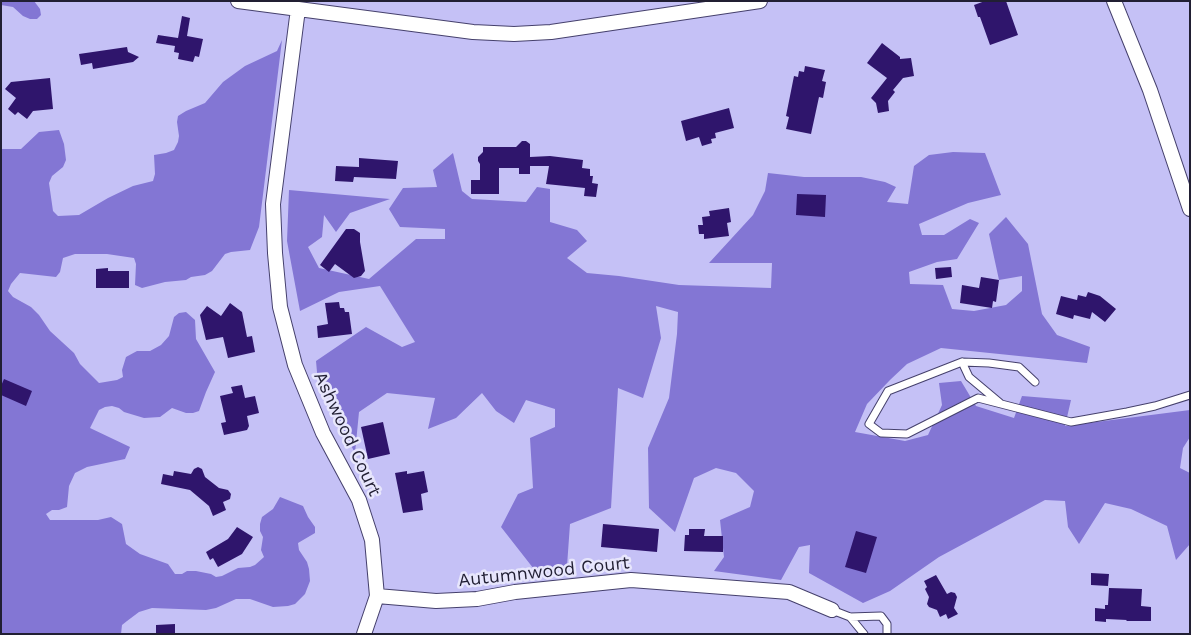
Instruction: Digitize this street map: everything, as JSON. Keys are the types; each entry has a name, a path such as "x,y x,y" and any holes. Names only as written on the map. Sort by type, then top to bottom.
{"street":[{"path":"238,1 473,32 514,34 551,32 760,1"},
{"path":"1114,1 1150,90 1190,209"},
{"name":"Ashwood Court","path":"298,9 273,204 280,307 295,365 323,433 360,506 372,540 377,596 364,634"},
{"name":"Autumnwood Court","path":"377,596 436,602 477,599 515,592 632,580 789,592 832,610"}],"lane":[{"path":"962,362 970,377 1002,404"},
{"path":"1035,382 1019,367 962,362 888,391 868,424 881,433 907,434 978,398 1071,422 1102,418 1146,408 1190,394"},
{"path":"832,610 850,617 881,616 887,624 887,634"},
{"path":"850,617 864,634"}],"shaded area":[{"path":"1,1 34,1 40,9 41,15 37,19 30,19 23,16 13,7 1,5"},
{"path":"282,40 259,227 250,250 225,254 212,271 205,275 142,288 135,285 136,264 134,258 107,254 75,254 63,258 60,272 56,277 20,273 8,291 13,297 31,307 39,315 50,331 74,353 80,364 99,383 123,377 122,370 126,357 137,351 150,351 161,345 169,336 174,317 179,313 186,312 195,320 196,339 215,372 199,411 193,413 186,413 172,408 160,417 144,418 112,406 99,410 90,428 130,447 125,459 87,467 75,473 69,486 67,507 52,510 46,514 50,520 98,520 111,517 122,524 126,544 140,554 168,564 175,574 196,571 216,577 238,568 255,565 264,557 261,550 263,537 260,531 260,524 262,517 273,509 280,497 303,506 315,527 315,533 298,543 299,550 309,569 310,581 305,594 295,604 288,606 273,607 250,599 236,599 216,608 206,610 152,608 139,612 122,625 121,634 1,634 1,149 21,149 39,132 59,130 64,144 66,160 63,167 52,176 49,183 53,211 58,216 79,215 133,186 153,181 155,174 154,155 174,150 178,142 178,116 205,103 223,82 245,66 277,51"},
{"path":"953,152 985,153 1001,195 968,203 919,224 922,235 944,235 970,219 979,223 957,259 937,262 909,272 910,284 943,285 952,309 974,311 1006,305 1022,291 1022,276 999,280 989,234 1006,217 1028,244 1042,314 1057,335 1090,347 1087,363 941,348 907,364 890,380 867,404 855,432 905,441 928,435 942,405 939,383 961,381 976,406 1014,418 1022,396 1071,400 1065,426 1190,410 1190,437 1183,448 1180,468 1190,473 1190,544 1176,560 1167,526 1131,509 1105,503 1079,544 1068,527 1065,501 1045,500 939,557 890,591 863,603 809,573 810,545 799,547 781,580 714,571 724,557 720,520 750,507 754,491 736,473 716,468 694,478 675,532 649,508 648,448 669,398 678,312 656,306 661,338 643,398 618,388 611,508 570,524 567,566 537,573 501,527 518,494 533,488 530,438 555,427 555,409 526,400 514,423 496,411 482,393 456,418 428,429 435,398 387,393 359,412 355,453 318,383 316,361 366,327 402,347 415,342 380,286 339,292 300,311 287,241 289,190 390,199 350,213 336,232 324,215 322,237 308,247 319,268 369,279 416,239 445,239 445,229 400,227 389,209 403,188 437,187 433,170 453,153 462,191 472,199 526,202 537,187 550,189 550,222 577,230 587,241 567,258 587,273 679,285 771,288 772,263 709,263 753,215 765,191 768,173 804,177 861,177 885,182 896,187 887,202 908,204 914,166 929,155"}],"building":[{"path":"985,1 1006,1 1018,35 990,45 974,5"},
{"path":"182,16 190,18 187,36 203,39 199,57 195,56 193,62 178,59 179,53 174,52 175,46 156,43 158,35 178,38"},
{"path":"882,43 900,59 911,58 914,76 903,78 893,90 895,92 888,101 889,111 878,113 876,103 871,98 887,78 867,63"},
{"path":"127,47 128,52 139,57 133,62 93,69 92,63 81,65 79,54"},
{"path":"805,66 825,70 822,81 826,82 823,98 819,97 811,134 786,129 789,117 786,116 794,76 798,77 799,71 804,72"},
{"path":"50,78 53,109 33,111 27,119 18,112 15,115 8,109 16,98 5,89 11,82"},
{"path":"729,108 734,128 715,133 716,138 711,139 712,143 702,146 699,137 686,141 681,121"},
{"path":"522,141 530,144 530,157 550,156 583,160 582,168 590,169 590,176 593,176 592,183 598,184 596,197 584,196 585,188 546,184 549,166 530,166 530,174 519,174 519,168 499,168 499,194 471,194 471,180 480,180 478,157 483,152 483,147 516,147"},
{"path":"359,158 398,161 396,179 354,177 353,182 335,181 336,166 359,167"},
{"path":"797,194 826,195 825,217 796,215"},
{"path":"729,208 731,222 727,223 729,236 704,239 704,234 699,234 698,225 703,225 702,217 710,216 709,211"},
{"path":"346,229 354,229 360,233 365,271 361,276 354,278 335,264 329,272 320,265"},
{"path":"951,267 952,277 936,279 935,268"},
{"path":"108,268 108,271 129,271 129,288 96,288 96,269"},
{"path":"981,277 999,280 996,302 993,301 992,308 960,303 962,285 979,288"},
{"path":"1088,292 1100,296 1116,309 1105,322 1092,312 1090,319 1074,315 1073,319 1056,314 1061,296 1077,300 1078,295 1086,297"},
{"path":"339,302 340,308 344,308 345,312 349,312 352,334 318,338 317,326 328,324 325,303"},
{"path":"230,303 242,312 247,337 252,336 255,352 228,358 223,337 206,340 200,315 207,306 221,316"},
{"path":"4,379 32,391 26,406 1,395 1,386"},
{"path":"242,385 245,398 255,396 259,413 247,416 249,426 247,430 224,435 221,423 226,422 220,396 233,393 231,387"},
{"path":"383,422 390,454 368,459 361,427"},
{"path":"198,467 202,469 205,477 219,488 228,490 231,494 230,499 223,502 226,510 213,516 209,506 190,490 161,484 163,474 173,476 174,471 191,474"},
{"path":"407,471 407,474 424,471 428,492 421,494 423,510 403,513 395,473"},
{"path":"603,524 659,529 657,552 601,547"},
{"path":"237,527 253,537 242,554 218,567 213,558 210,560 206,552 228,539"},
{"path":"689,529 705,529 704,536 723,536 723,552 684,551 685,535 689,535"},
{"path":"856,531 877,537 866,573 845,567"},
{"path":"1091,573 1109,574 1108,586 1091,585"},
{"path":"936,575 947,594 955,593 957,597 954,608 958,614 948,619 946,614 940,617 937,610 929,607 927,604 929,597 924,581"},
{"path":"1109,588 1142,589 1141,606 1151,607 1151,621 1106,619 1106,622 1095,621 1095,608 1105,609 1105,605 1108,605"},
{"path":"175,624 175,634 156,634 156,625"}]}
